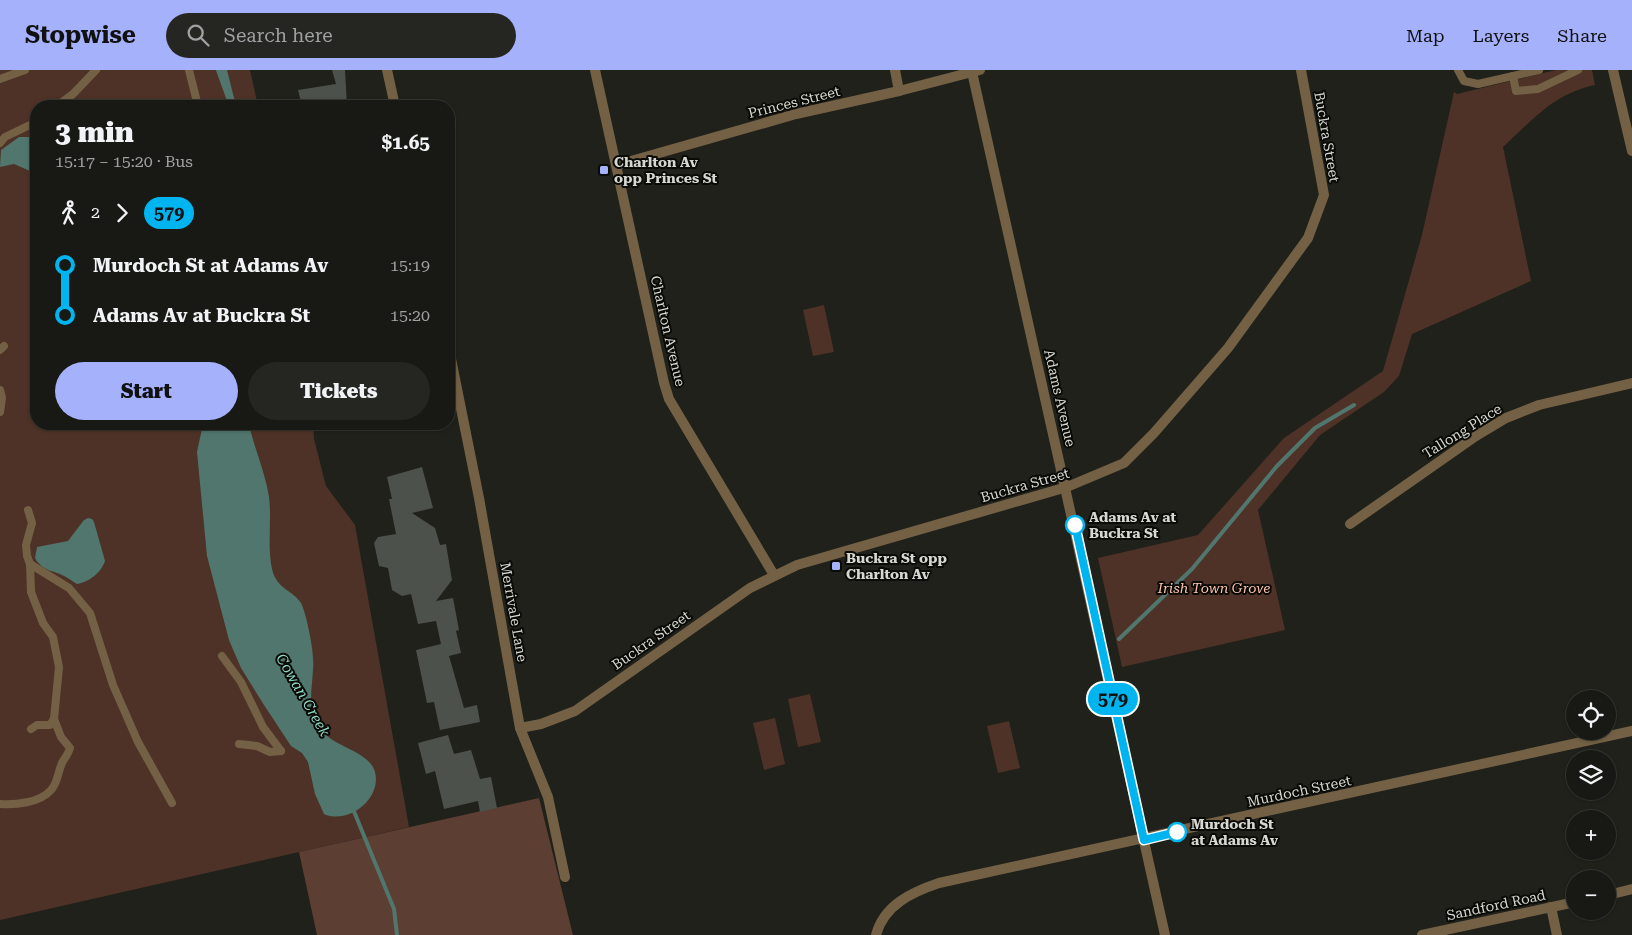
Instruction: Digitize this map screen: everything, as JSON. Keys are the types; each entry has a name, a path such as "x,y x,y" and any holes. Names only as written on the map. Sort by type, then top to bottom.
{"street":[{"path":"387,70 394,100"},
{"name":"Charlton Avenue","path":"595,70 669,399 774,575"},
{"path":"895,70 899,91"},
{"name":"Buckra Street","path":"520,728 541,724 575,711 750,588 774,575 798,565 1067,487 1124,463 1154,433 1228,348 1308,238 1324,195 1301,70"},
{"path":"1613,70 1627,105 1632,151"},
{"name":"Princes Street","path":"617,165 796,114 899,91 976,71"},
{"name":"Adams Avenue","path":"976,71 1165,935"},
{"name":"Merrivale Lane","path":"455,379 479,498 520,728 548,797 565,877"},
{"name":"Tallong Place","path":"1350,524 1476,436 1506,418 1539,405 1632,383"},
{"name":"Murdoch Street","path":"876,935 884,918 900,900 922,889 1632,731"},
{"path":"1616,893 1632,889"},
{"name":"Sandford Road","path":"1422,935 1566,904"},
{"path":"1551,907 1557,935"}],"lane":[{"path":"0,80 24,70"},
{"path":"66,100 74,94 96,70"},
{"path":"189,70 196,100"},
{"path":"1458,70 1464,81 1478,84 1539,70"},
{"path":"1513,76 1516,91 1538,89 1561,80 1578,70"},
{"path":"0,143 5,137 30,125"},
{"path":"0,390 2,398 0,412"},
{"path":"0,804 16,806 39,798 51,791 70,748 61,736 54,719 59,667 57,652 53,637 43,623 31,592 30,564 26,545 32,523 28,510"},
{"path":"30,564 69,588 90,613 113,685 138,742 172,802"},
{"path":"222,656 241,682 263,727 281,752 270,752 257,746 239,744"},
{"path":"31,729 36,725 50,724 54,719"}],"green space":[{"path":"0,70 250,70 257,100 30,100 30,430 313,430 326,486 355,525 409,827 0,920"},
{"name":"Irish Town Grove","path":"1556,70 1592,70 1595,85 1568,94 1556,101 1534,118 1503,147 1531,281 1412,334 1399,376 1384,392 1320,435 1258,510 1285,630 1122,667 1098,558 1198,535 1284,438 1383,371 1422,235 1454,92 1457,94"},
{"path":"824,305 834,352 813,356 803,310"},
{"path":"810,694 821,742 798,747 788,699"},
{"path":"775,718 785,764 764,770 753,723"},
{"path":"1009,721 1020,768 998,773 987,726"}],"shaded area":[{"path":"539,798 573,935 317,935 299,852"}],"water":[{"path":"219,70 227,70 234,100 227,100"},
{"path":"19,137 30,137 30,171 14,164 0,167 1,150"},
{"path":"202,430 251,430 269,497 270,551 274,576 281,586 301,603 307,623 313,657 311,702 316,722 321,731 364,758 371,764 375,772 376,782 373,792 368,800 353,813 343,816 324,814 315,794 308,762 302,753 291,746 241,668 229,640 207,556 197,452"},
{"path":"88,518 94,522 105,561 101,569 94,576 77,584 38,563 35,558 37,547 68,541 84,520"}],"building":[{"path":"332,70 345,70 347,100 300,100 298,90 336,84"},
{"path":"422,467 433,508 412,513 435,528 440,545 446,544 452,580 436,601 453,598 459,630 456,631 461,653 449,656 464,708 477,705 480,722 440,730 434,702 427,703 416,650 441,644 436,621 418,624 411,594 402,596 392,590 388,568 379,566 374,543 378,537 396,534 389,499 392,499 387,477"},
{"path":"448,735 454,754 471,750 480,779 491,777 497,808 480,812 478,801 444,809 435,771 426,774 418,743"}],"waterway":[{"name":"Cowan Creek","path":"218,70 229,100"},
{"path":"1119,639 1192,569 1277,466 1315,428 1354,405"},
{"name":"Cowan Creek","path":"353,809 394,909 397,935"}],"bus line":[{"name":"579","path":"1075,525 1144,840 1177,832"}],"place":[{"name":"Charlton Av opp Princes St","path":"604,170"},
{"name":"Adams Av at Buckra St","path":"1075,525"},
{"name":"Buckra St opp Charlton Av","path":"836,566"},
{"name":"Murdoch St at Adams Av","path":"1177,832"}]}
